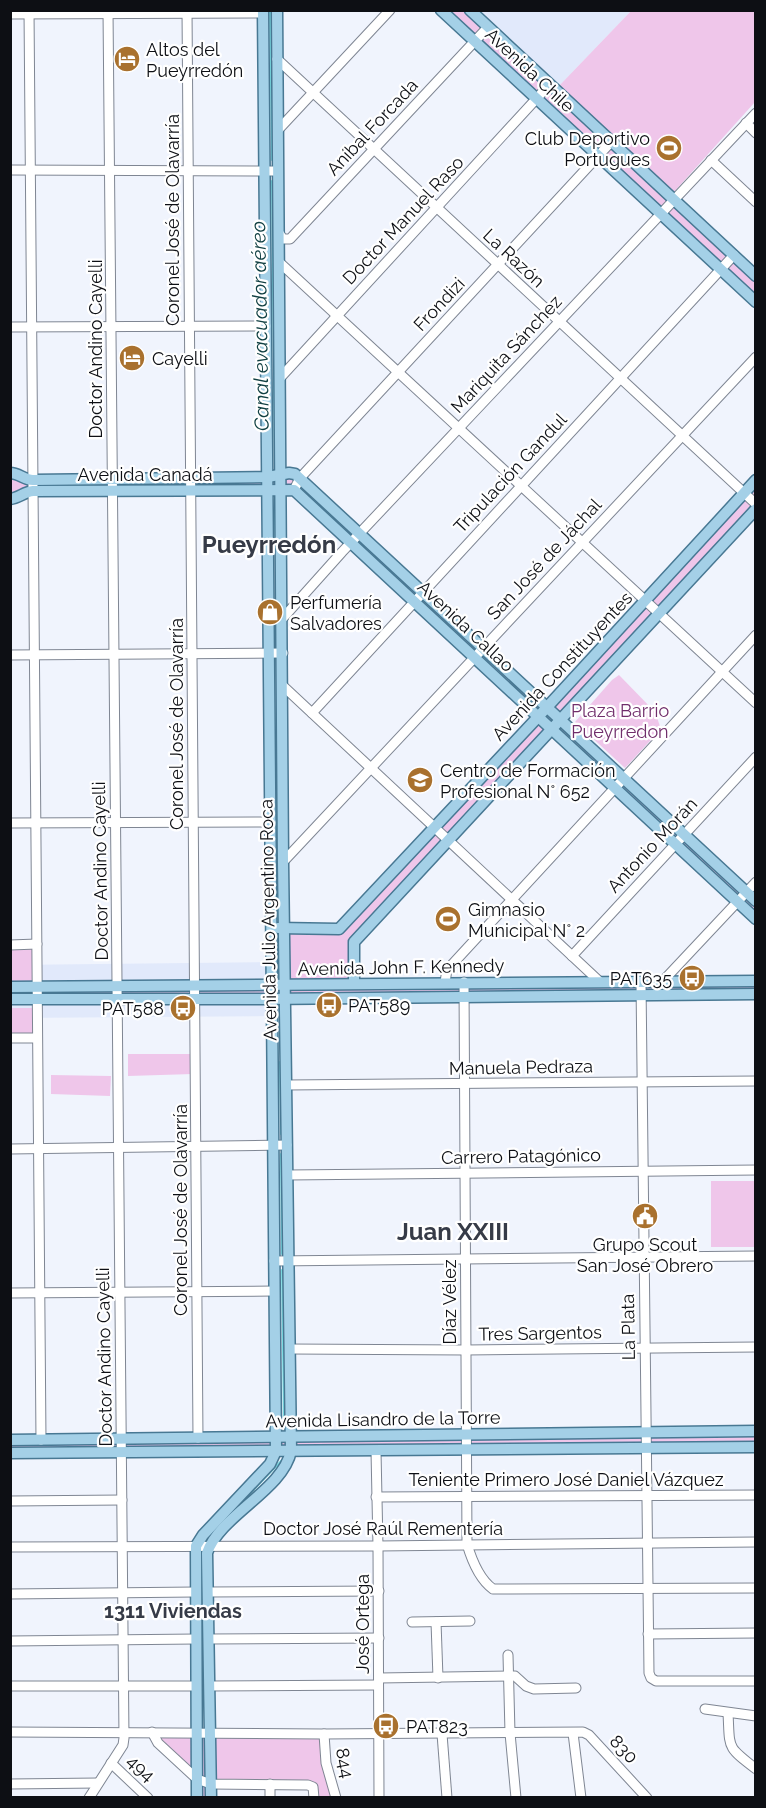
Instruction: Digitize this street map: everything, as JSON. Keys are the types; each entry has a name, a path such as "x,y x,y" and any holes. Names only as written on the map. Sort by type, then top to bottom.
{"main road":[{"name":"Avenida Julio Argentino Roca","path":"210,1545 286,1467 291,1451 283,862 277,10"},
{"name":"Avenida Chile","path":"441,10 756,302"},
{"name":"Avenida Chile","path":"470,10 756,276"},
{"name":"Avenida Julio Argentino Roca","path":"263,12 276,1451"},
{"name":"Avenida Canadá","path":"10,473 17,473 33,485 113,491 281,489"},
{"path":"281,475 289,473 300,478"},
{"name":"Avenida Canadá","path":"10,499 16,498 33,485 112,479 281,475"},
{"name":"Avenida Callao","path":"300,478 414,600 756,919"},
{"name":"Avenida Constituyentes","path":"339,928 538,717 756,480"},
{"path":"281,489 294,490"},
{"name":"Avenida Callao","path":"294,490 423,591 756,901"},
{"name":"Avenida Constituyentes","path":"354,942 756,509"},
{"path":"272,928 339,928 354,942 354,983 342,997"},
{"path":"354,955 363,973 378,983"},
{"name":"Avenida John F. Kennedy","path":"10,999 37,993 117,986 756,981"},
{"name":"Avenida John F. Kennedy","path":"10,987 37,993 117,999 195,1000 756,994"},
{"name":"Avenida Lisandro de la Torre","path":"10,1440 756,1431"},
{"name":"Avenida Lisandro de la Torre","path":"10,1453 756,1447"},
{"path":"197,1797 196,1546 203,1535 270,1464 276,1451"},
{"path":"210,1545 207,1553 211,1797"}],"street":[{"path":"278,130 390,10"},
{"path":"10,14 29,12 263,12"},
{"path":"29,12 41,1440"},
{"name":"Doctor Andino Cayelli","path":"108,12 124,1732"},
{"name":"Coronel José de Olavarría","path":"187,12 198,1438"},
{"name":"Aníbal Forcada","path":"279,233 283,239 290,239 488,27"},
{"name":"La Razón","path":"277,59 756,504"},
{"name":"Doctor Manuel Raso","path":"280,378 549,85"},
{"name":"Mariquita Sánchez","path":"282,619 355,538 756,113"},
{"path":"746,123 756,133"},
{"name":"Frondizi","path":"294,490 300,478 611,142"},
{"path":"711,160 756,202"},
{"path":"10,171 278,171"},
{"name":"Tripulación Gandul","path":"312,713 734,255"},
{"path":"279,262 756,704"},
{"path":"10,327 266,326"},
{"name":"San José de Jáchal","path":"283,862 756,357"},
{"path":"445,982 447,970 756,635"},
{"path":"10,655 283,653"},
{"path":"283,686 600,981"},
{"name":"Antonio Morán","path":"572,956 756,758"},
{"path":"10,824 271,822"},
{"path":"663,981 756,882"},
{"path":"10,945 37,944"},
{"name":"Díaz Vélez","path":"464,982 467,1544 484,1582 493,1589 648,1589"},
{"name":"La Plata","path":"641,982 649,1673 656,1681 756,1681"},
{"path":"10,1038 37,1038"},
{"name":"Manuela Pedraza","path":"287,1085 756,1081"},
{"path":"10,1149 287,1145"},
{"name":"Carrero Patagónico","path":"288,1175 756,1170"},
{"path":"274,1261 756,1256"},
{"path":"10,1293 274,1291"},
{"name":"Tres Sargentos","path":"290,1349 756,1347"},
{"name":"José Ortega","path":"376,1451 379,1797"},
{"name":"Teniente Primero José Daniel Vázquez","path":"376,1497 756,1495"},
{"path":"10,1501 122,1500"},
{"name":"Doctor José Raúl Rementería","path":"10,1547 756,1542"},
{"path":"648,1589 756,1588"},
{"path":"208,1592 379,1591"},
{"path":"10,1594 195,1592"},
{"path":"412,1622 470,1621"},
{"path":"436,1622 438,1678"},
{"path":"648,1634 756,1634"},
{"path":"209,1638 379,1638"},
{"path":"10,1641 196,1639"},
{"path":"508,1655 510,1733 516,1797"},
{"path":"210,1686 515,1676 526,1686 534,1689 576,1688"},
{"path":"10,1686 196,1686"},
{"path":"705,1709 756,1716"},
{"path":"728,1713 730,1745 734,1752 756,1769"},
{"path":"10,1732 197,1734 573,1732 581,1797"},
{"path":"89,1797 123,1745 124,1732"},
{"path":"152,1732 158,1743 197,1779 211,1784 308,1785 313,1792"},
{"name":"830","path":"573,1732 583,1732 589,1735 647,1797"},
{"name":"844","path":"324,1734 326,1763 336,1797"},
{"path":"442,1734 447,1797"},
{"name":"494","path":"111,1763 148,1797"},
{"path":"10,1784 98,1783"},
{"path":"270,1784 270,1797"}],"shaded area":[{"path":"479,11 631,11 558,87"},
{"path":"280,962 278,1016 11,1018 10,965"}],"green space":[{"path":"441,11 470,11 755,276 755,302"},
{"name":"Club Deportivo Portugues","path":"631,11 755,11 755,102 673,193 558,87"},
{"path":"10,473 25,480 289,473 547,707 755,480 755,509 561,719 755,901 755,919 552,729 354,942 354,982 755,981 755,994 11,999 11,987 286,985 285,929 339,928 538,717 294,490 33,491 11,499"},
{"name":"Plaza Barrio Pueyrredon","path":"619,675 655,712 661,729 625,768 575,722"},
{"path":"10,949 33,949 33,981 11,981"},
{"path":"10,1008 33,1008 33,1033 11,1033"},
{"path":"128,1054 194,1054 193,1074 128,1076"},
{"path":"51,1075 111,1076 110,1096 51,1094"},
{"path":"711,1181 755,1181 755,1247 711,1247"},
{"path":"756,1431 755,1447 11,1453 10,1440"},
{"path":"152,1732 324,1734 336,1797 314,1797 313,1787 212,1784 211,1797 197,1797 197,1779"}],"waterway":[{"name":"Canal evacuador aéreo","path":"270,10 272,160"},
{"name":"Canal evacuador aéreo","path":"272,181 275,470"},
{"name":"Canal evacuador aéreo","path":"275,499 276,570"},
{"name":"Canal evacuador aéreo","path":"277,790 277,919"},
{"name":"Canal evacuador aéreo","path":"279,940 279,976"},
{"name":"Canal evacuador aéreo","path":"280,1062 281,1134"},
{"name":"Canal evacuador aéreo","path":"281,1154 282,1254"},
{"name":"Canal evacuador aéreo","path":"282,1270 284,1428"},
{"name":"Canal evacuador aéreo","path":"236,1508 284,1458"}],"place":[{"name":"Altos del Pueyrredón","path":"127,59"},
{"name":"Club Deportivo Portugues","path":"669,148"},
{"name":"Cayelli","path":"132,358"},
{"name":"Perfumería Salvadores","path":"270,612"},
{"name":"Centro de Formación Profesional N° 652","path":"420,780"},
{"name":"Gimnasio Municipal N° 2","path":"448,919"},
{"name":"PAT635","path":"692,978"},
{"name":"PAT589","path":"329,1005"},
{"name":"PAT588","path":"183,1008"},
{"name":"Grupo Scout San José Obrero","path":"645,1216"},
{"name":"PAT823","path":"386,1726"}],"district":[{"name":"Pueyrredón","path":"269,544"},
{"name":"Juan XXIII","path":"453,1231"},
{"name":"1311 Viviendas","path":"173,1611"}]}
